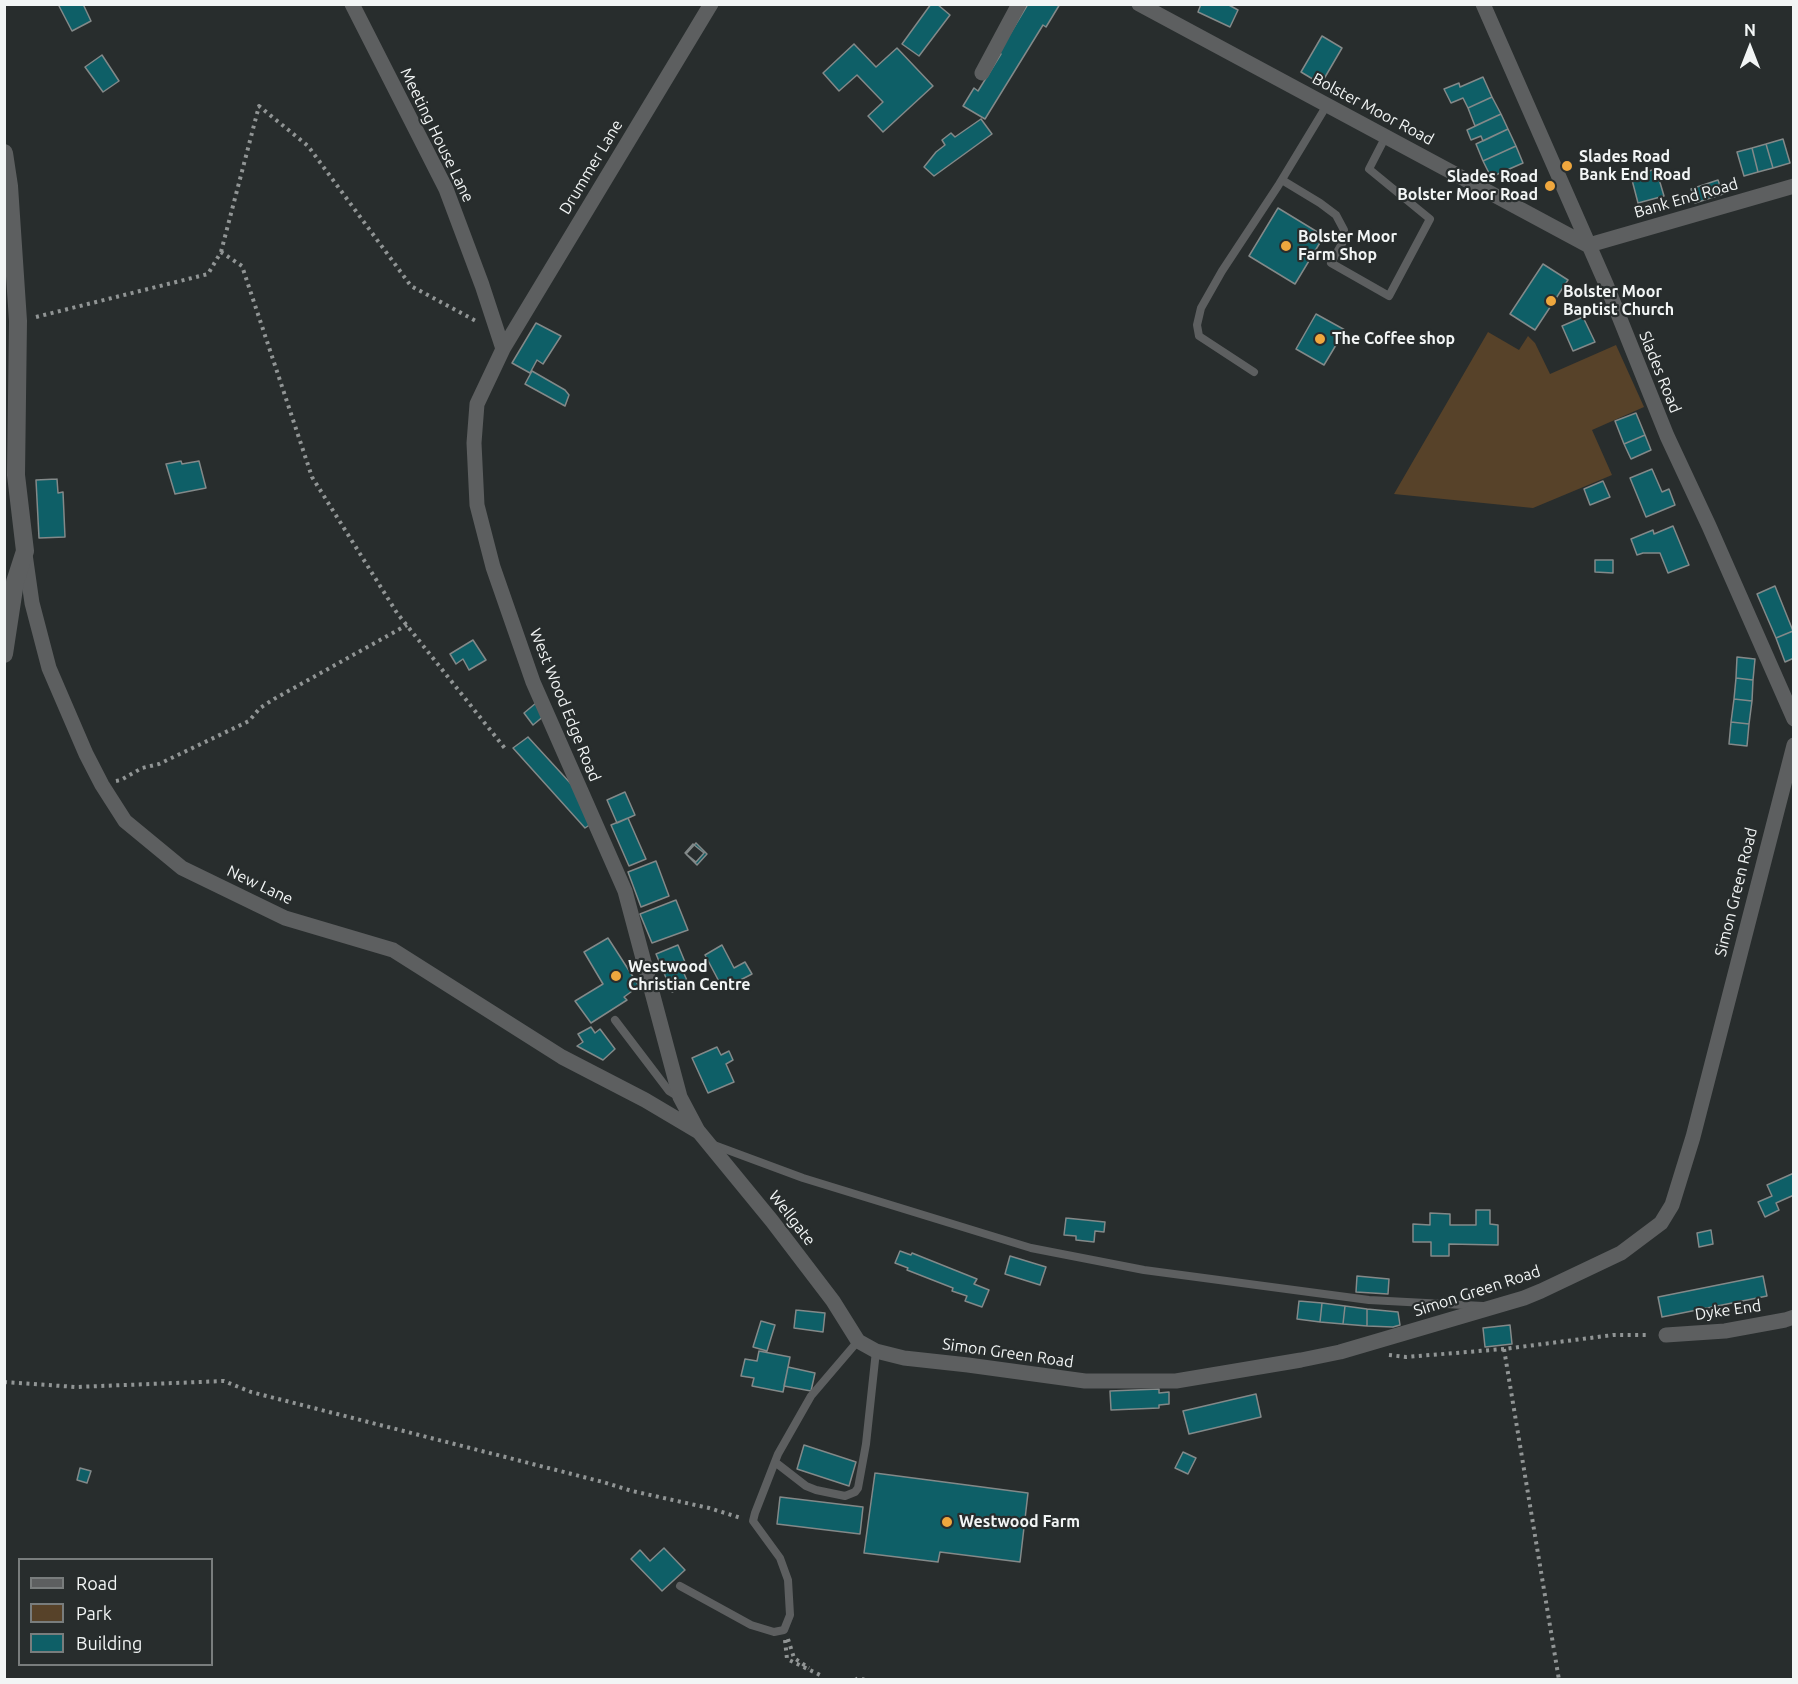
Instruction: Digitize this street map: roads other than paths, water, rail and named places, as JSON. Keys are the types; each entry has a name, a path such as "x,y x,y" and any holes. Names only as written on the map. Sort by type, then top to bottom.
{"street":[{"name":"Meeting House Lane","path":"352,4 446,189 503,349"},
{"name":"Drummer Lane","path":"503,349 711,4"},
{"path":"982,73 1019,4"},
{"name":"Bolster Moor Road","path":"1140,4 1589,246"},
{"name":"Slades Road","path":"1484,4 1589,246 1666,436 1709,526 1794,719"},
{"path":"4,153 9,186 18,321 16,475 25,551 15,582 4,654"},
{"name":"Bank End Road","path":"1589,246 1794,186"},
{"name":"West Wood Edge Road","path":"503,349 477,404 474,443 477,505 494,567 533,682 625,891 680,1097 703,1137"},
{"name":"New Lane","path":"25,551 32,603 49,668 86,754 125,821 182,868 285,918 393,950 562,1057 645,1100"},
{"name":"Simon Green Road","path":"904,1358 1085,1382 1176,1381 1340,1352 1541,1291 1621,1253 1661,1223 1672,1205 1693,1137 1794,745"},
{"name":"Wellgate","path":"645,1100 703,1137 833,1300 858,1341 876,1351 904,1358"},
{"name":"Dyke End","path":"1666,1335 1725,1331 1794,1317"}],"lane":[{"path":"1254,372 1199,336 1197,326 1201,308 1327,105"},
{"path":"1282,180 1336,215 1344,230 1344,240 1331,263 1389,296 1430,219 1369,169 1386,136"},
{"path":"615,1020 669,1091 680,1097"},
{"path":"703,1137 803,1178 1031,1248 1144,1270 1357,1299 1495,1306"},
{"path":"680,1586 751,1625 774,1632 784,1630 790,1615 788,1580 780,1558 753,1521 775,1462 811,1396 858,1341"},
{"path":"775,1462 806,1486 816,1490 845,1496 858,1488 866,1444 876,1351"}],"place":[{"name":"Slades Road Bank End Road","path":"1567,166"},
{"name":"Slades Road Bolster Moor Road","path":"1550,186"},
{"name":"Bolster Moor Farm Shop","path":"1286,246"},
{"name":"Bolster Moor Baptist Church","path":"1551,301"},
{"name":"The Coffee shop","path":"1320,339"},
{"name":"Westwood Christian Centre","path":"616,976"},
{"name":"Westwood Farm","path":"947,1522"}]}
